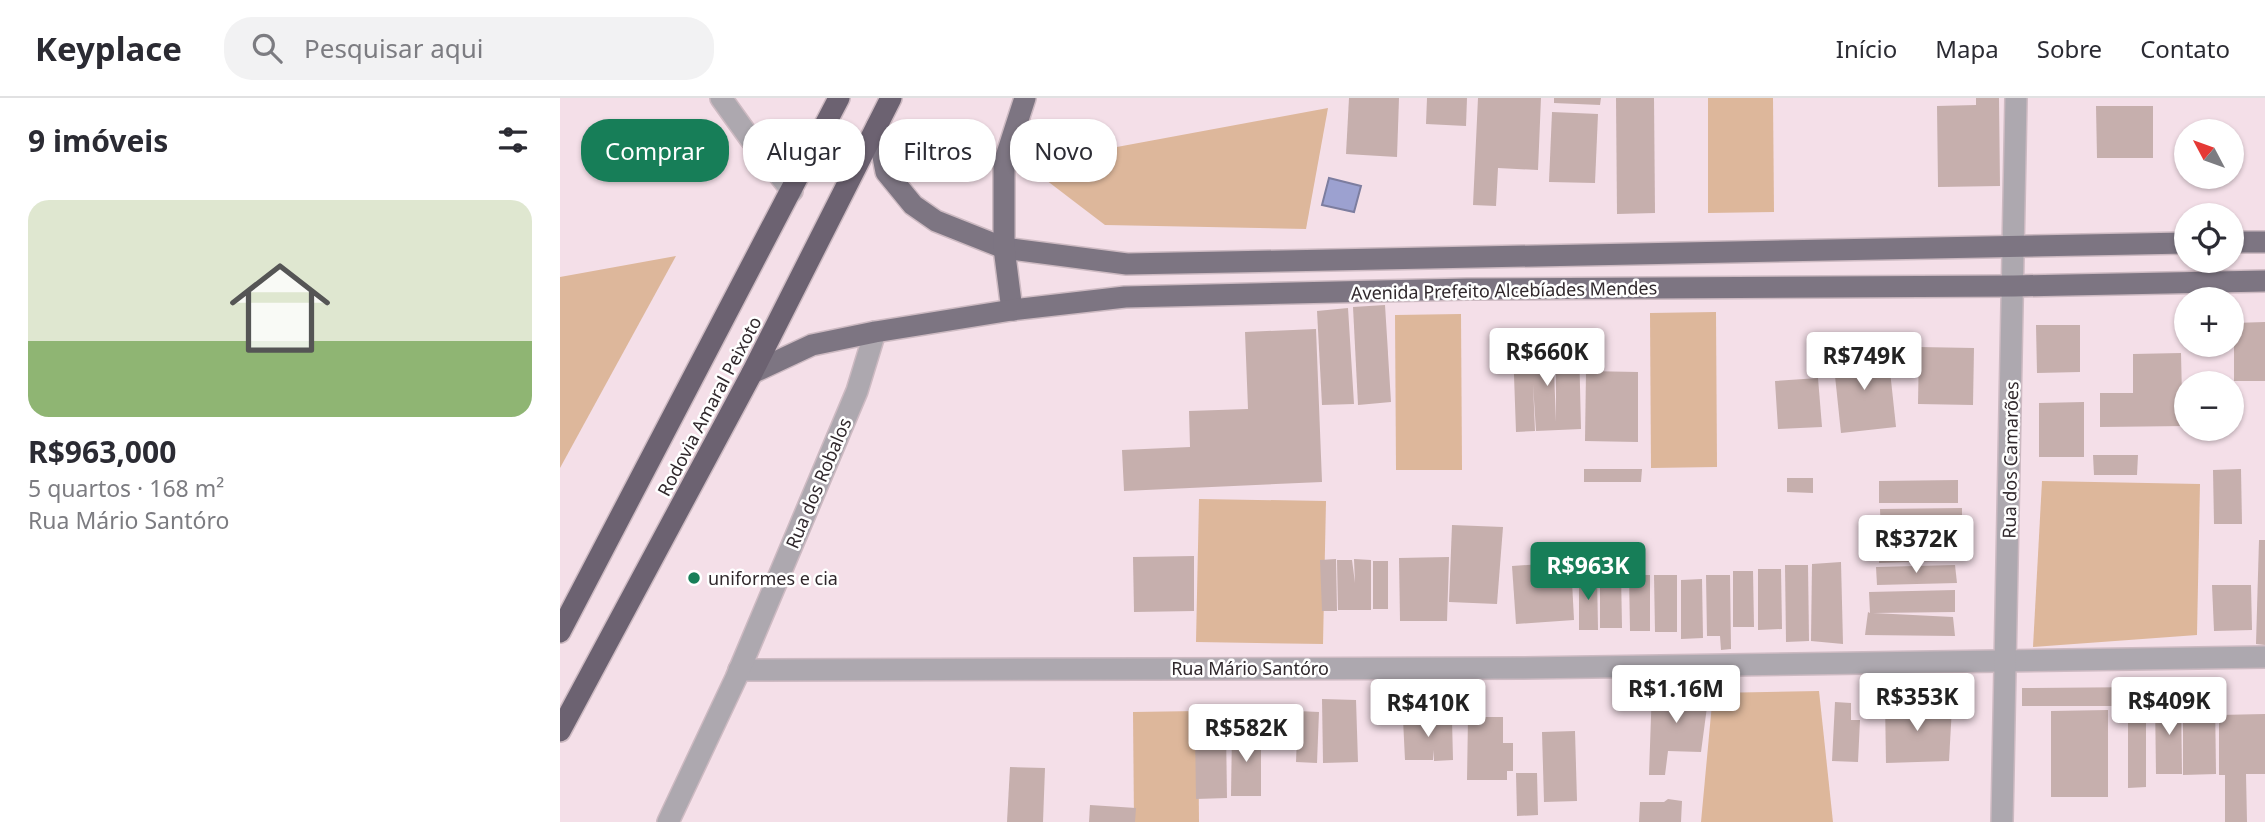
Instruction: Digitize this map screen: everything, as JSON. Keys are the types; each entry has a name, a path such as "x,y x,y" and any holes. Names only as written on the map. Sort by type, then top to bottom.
{"highway":[{"name":"Rodovia Amaral Peixoto","path":"560,632 839,98"},
{"name":"Rodovia Amaral Peixoto","path":"560,731 752,373 891,98"}],"main road":[{"path":"1012,310 1004,248 1004,163 1025,98"},
{"name":"Avenida Prefeito Alcebíades Mendes","path":"877,126 886,172 913,205 936,220 1004,248 1127,264 2174,243"},
{"path":"2244,243 2265,242"},
{"path":"1200,262 1200,296"},
{"name":"Avenida Prefeito Alcebíades Mendes","path":"752,373 812,345 875,332 1012,310 1125,297 1481,288 2265,282"}],"street":[{"path":"721,98 792,191"},
{"name":"Rua dos Camarões","path":"2002,822 2016,98"},
{"name":"Rua dos Robalos","path":"668,822 739,670 857,391 875,332"},
{"name":"Rua Mário Santóro","path":"739,670 1524,668 2265,657"}],"shaded area":[{"path":"1708,98 1773,98 1774,212 1708,213"},
{"path":"1328,108 1306,229 1105,225 1049,182 1117,182 1117,147"},
{"path":"676,256 560,468 560,277"},
{"path":"1716,312 1717,467 1651,468 1650,313"},
{"path":"1461,314 1462,470 1396,470 1395,315"},
{"path":"2042,481 2200,484 2197,635 2033,647"},
{"path":"1199,499 1326,501 1323,644 1196,642"},
{"path":"1819,691 1833,822 1701,822 1713,693"},
{"path":"1198,711 1199,822 1134,822 1133,712"}],"water":[{"path":"1329,178 1361,186 1354,212 1322,205"}],"building":[{"path":"1349,98 1399,98 1397,157 1346,154"},
{"path":"1427,98 1467,98 1466,126 1426,124"},
{"path":"1478,98 1541,98 1538,170 1498,168 1496,206 1473,205"},
{"path":"1554,98 1601,98 1600,105 1554,103"},
{"path":"1616,98 1654,98 1655,213 1617,214"},
{"path":"1976,98 1999,98 2000,186 1938,187 1937,106 1976,105"},
{"path":"2096,106 2153,106 2153,158 2097,158"},
{"path":"1552,112 1598,114 1595,183 1549,182"},
{"path":"1385,305 1391,402 1358,405 1353,307"},
{"path":"1348,308 1354,404 1322,405 1317,311"},
{"path":"2265,322 2265,381 2244,381 2244,371 2234,371 2234,357 2244,357 2244,323"},
{"path":"2036,325 2080,325 2080,372 2037,373"},
{"path":"1316,329 1322,482 1124,491 1122,450 1190,447 1189,411 1248,409 1245,332"},
{"path":"1579,345 1581,429 1536,431 1533,384 1535,431 1516,432 1513,347 1553,346 1556,422 1556,346"},
{"path":"1919,347 1974,348 1973,405 1918,404"},
{"path":"1888,352 1896,427 1841,433 1833,357"},
{"path":"2174,353 2174,357 2181,357 2181,371 2174,371 2174,426 2100,427 2100,393 2133,393 2133,354"},
{"path":"1586,371 1638,372 1638,442 1585,441"},
{"path":"1818,378 1822,427 1778,429 1775,381"},
{"path":"2084,402 2084,457 2039,457 2039,403"},
{"path":"2093,455 2138,455 2137,475 2094,475"},
{"path":"1584,469 1642,469 1641,482 1584,482"},
{"path":"2241,469 2242,524 2214,524 2213,470"},
{"path":"1787,478 1813,478 1813,493 1787,492"},
{"path":"1958,480 1958,503 1879,503 1879,481"},
{"path":"1962,508 1962,532 1881,533 1880,509"},
{"path":"1452,525 1503,527 1497,604 1449,602"},
{"path":"1970,535 1971,560 1879,563 1879,539"},
{"path":"2259,540 2265,540 2265,645 2256,644"},
{"path":"1194,556 1194,611 1134,612 1133,557"},
{"path":"1449,557 1447,621 1400,621 1399,558"},
{"path":"1336,559 1337,611 1322,611 1320,560"},
{"path":"1354,559 1371,560 1371,610 1338,610 1337,560 1352,560 1355,583"},
{"path":"1373,561 1388,561 1388,609 1373,609"},
{"path":"1571,562 1574,620 1516,624 1512,566"},
{"path":"1841,562 1843,644 1811,641 1812,564"},
{"path":"1785,565 1808,565 1809,641 1786,642"},
{"path":"1955,565 1957,583 1877,585 1876,567"},
{"path":"1758,569 1781,569 1782,629 1758,630"},
{"path":"1733,571 1753,571 1754,627 1733,627"},
{"path":"1600,572 1621,572 1622,628 1600,628"},
{"path":"1579,574 1597,574 1598,630 1579,630"},
{"path":"1629,575 1650,575 1650,631 1630,631"},
{"path":"1654,575 1677,575 1677,632 1655,632"},
{"path":"1706,575 1730,575 1731,649 1721,650 1720,636 1707,636"},
{"path":"1702,579 1703,638 1681,639 1681,580"},
{"path":"2212,585 2251,585 2252,630 2214,631"},
{"path":"1955,590 1955,612 1873,613 1953,617 1955,636 1865,635 1868,612 1870,613 1869,592"},
{"path":"2146,687 2146,787 2128,788 2128,706 2022,706 2022,688"},
{"path":"1652,688 1709,692 1701,752 1668,751 1665,775 1649,775"},
{"path":"2183,698 2215,698 2216,774 2183,775"},
{"path":"1322,699 1356,700 1358,762 1323,763"},
{"path":"2155,700 2181,700 2182,774 2156,774"},
{"path":"1835,702 1851,703 1851,720 1860,720 1858,762 1832,761"},
{"path":"1885,702 1952,707 1949,761 1886,763"},
{"path":"2108,710 2108,797 2051,797 2051,711"},
{"path":"1298,711 1319,712 1317,763 1296,762"},
{"path":"2265,714 2265,774 2246,774 2247,822 2225,822 2225,775 2219,775 2219,715"},
{"path":"1468,717 1503,717 1503,743 1513,743 1513,771 1507,771 1507,780 1467,780"},
{"path":"1403,719 1452,719 1453,760 1434,761 1434,750 1433,760 1405,760"},
{"path":"1226,729 1227,798 1196,799 1195,730"},
{"path":"1232,731 1261,731 1261,796 1231,796"},
{"path":"1575,731 1577,801 1544,802 1542,732"},
{"path":"1010,767 1045,768 1043,822 1007,822"},
{"path":"1516,773 1537,773 1538,815 1517,816"},
{"path":"1668,799 1682,801 1681,822 1639,822 1640,802 1664,802"},
{"path":"1090,805 1136,808 1135,822 1089,822"}],"place":[{"name":"uniformes e cia","path":"694,578"}]}
